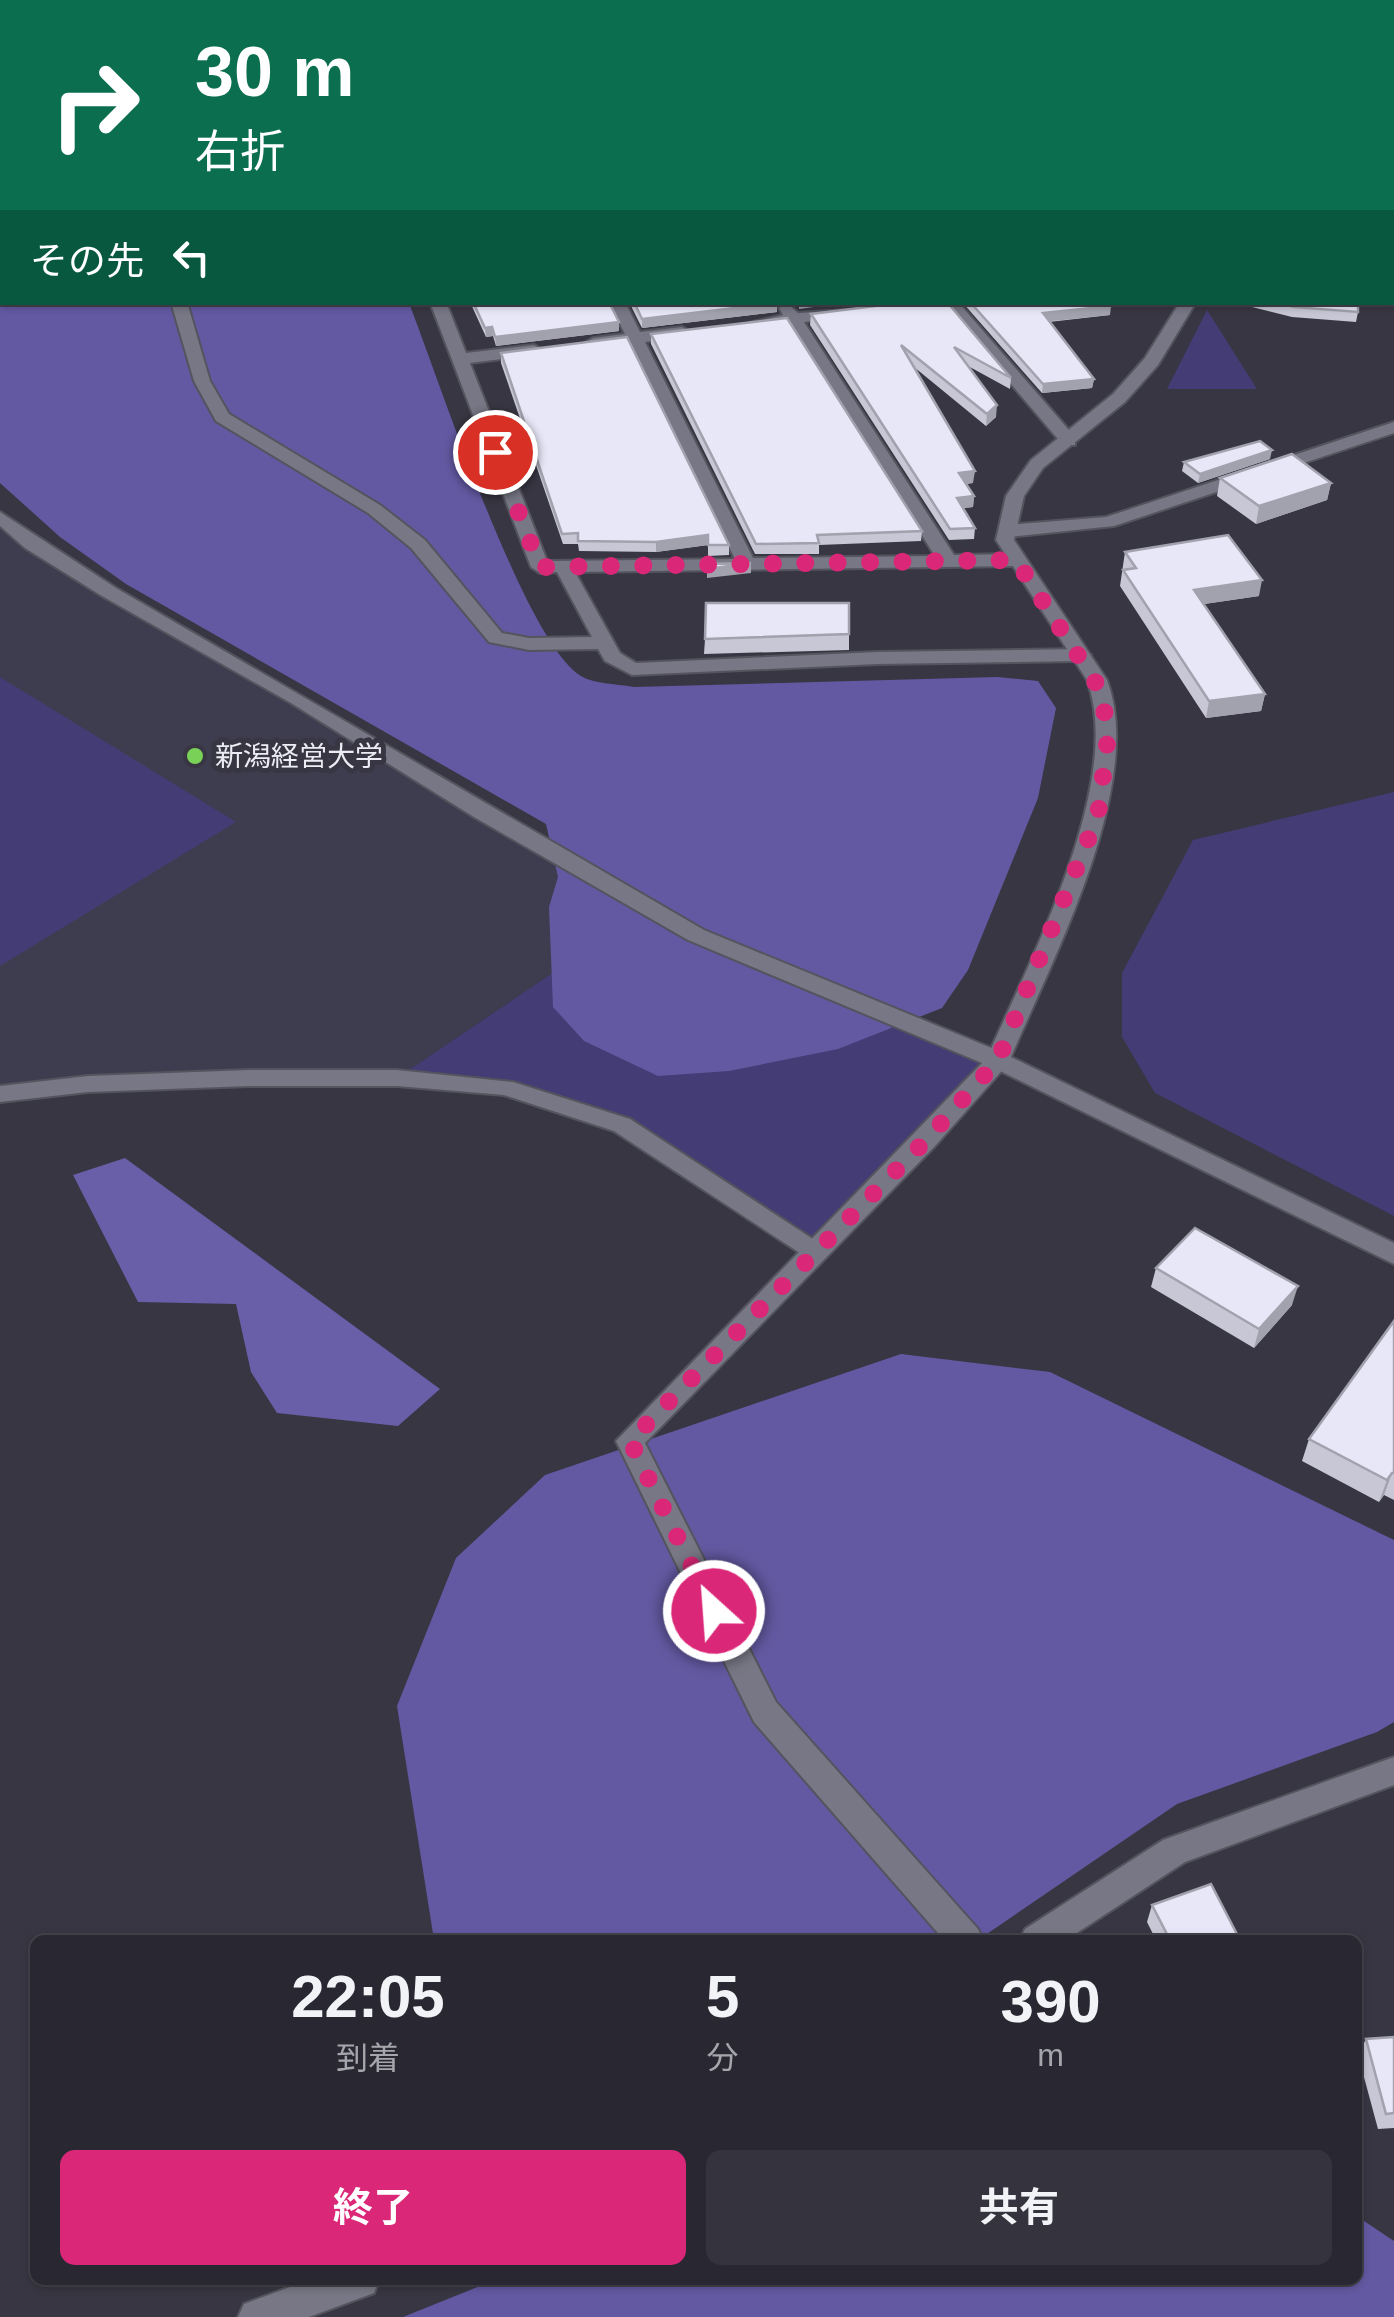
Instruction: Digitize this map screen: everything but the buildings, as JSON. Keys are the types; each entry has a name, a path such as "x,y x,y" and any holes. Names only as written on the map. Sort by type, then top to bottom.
{"street":[{"path":"180,305 202,380 222,417 374,510 418,544 496,638 529,644 607,642"},
{"path":"439,305 540,567 1016,560"},
{"path":"619,305 747,564"},
{"path":"952,305 1069,441"},
{"path":"962,1935 765,1712 630,1441 926,1140 998,1060 1098,815 1107,745 1103,694 1006,540 1015,496 1037,464 1119,398 1152,361 1186,305"},
{"path":"742,325 789,311 852,312"},
{"path":"789,311 948,561"},
{"path":"577,345 706,330"},
{"path":"459,360 557,348"},
{"path":"1008,530 1108,522 1394,427"},
{"path":"0,517 32,544 109,592 696,935 998,1060 1394,1254"},
{"path":"563,567 612,657 632,669 878,658 1081,655"},
{"path":"1045,1935 1174,1851 1394,1771"},
{"path":"257,2317 347,2285"}],"lane":[{"path":"0,1094 88,1084 249,1078 398,1078 505,1087 622,1125 814,1250"}],"shaded area":[{"path":"0,305 410,305 509,563 559,654 581,676 634,687 997,677 1038,681 1056,708 1038,798 968,970 942,1008 838,1049 729,1071 658,1076 584,1041 553,1007 549,907 558,877 546,824 126,584 60,537 0,483"},
{"path":"1207,310 1257,389 1167,389"},
{"name":"新潟経営大学","path":"0,517 32,544 649,908 397,1078 0,1094"},
{"path":"0,677 236,822 0,966"},
{"path":"1394,792 1394,1216 1155,1093 1122,1037 1122,973 1193,840"},
{"path":"649,908 998,1060 814,1251 622,1125 505,1087 397,1078"},
{"path":"125,1158 440,1389 398,1426 277,1413 251,1372 236,1304 138,1302 73,1175"},
{"path":"901,1354 1050,1372 1394,1540 1394,1722 1377,1732 1177,1804 985,1935 433,1935 397,1706 456,1558 545,1475"},
{"path":"1362,2220 1394,2241 1394,2317 403,2317 483,2285 1362,2285"}],"place":[{"name":"新潟経営大学","path":"195,756"}],"route":[{"path":"495,452 540,567 1016,560 1103,694 1107,745 1098,815 998,1060 926,1140 630,1441 714,1611"}]}
